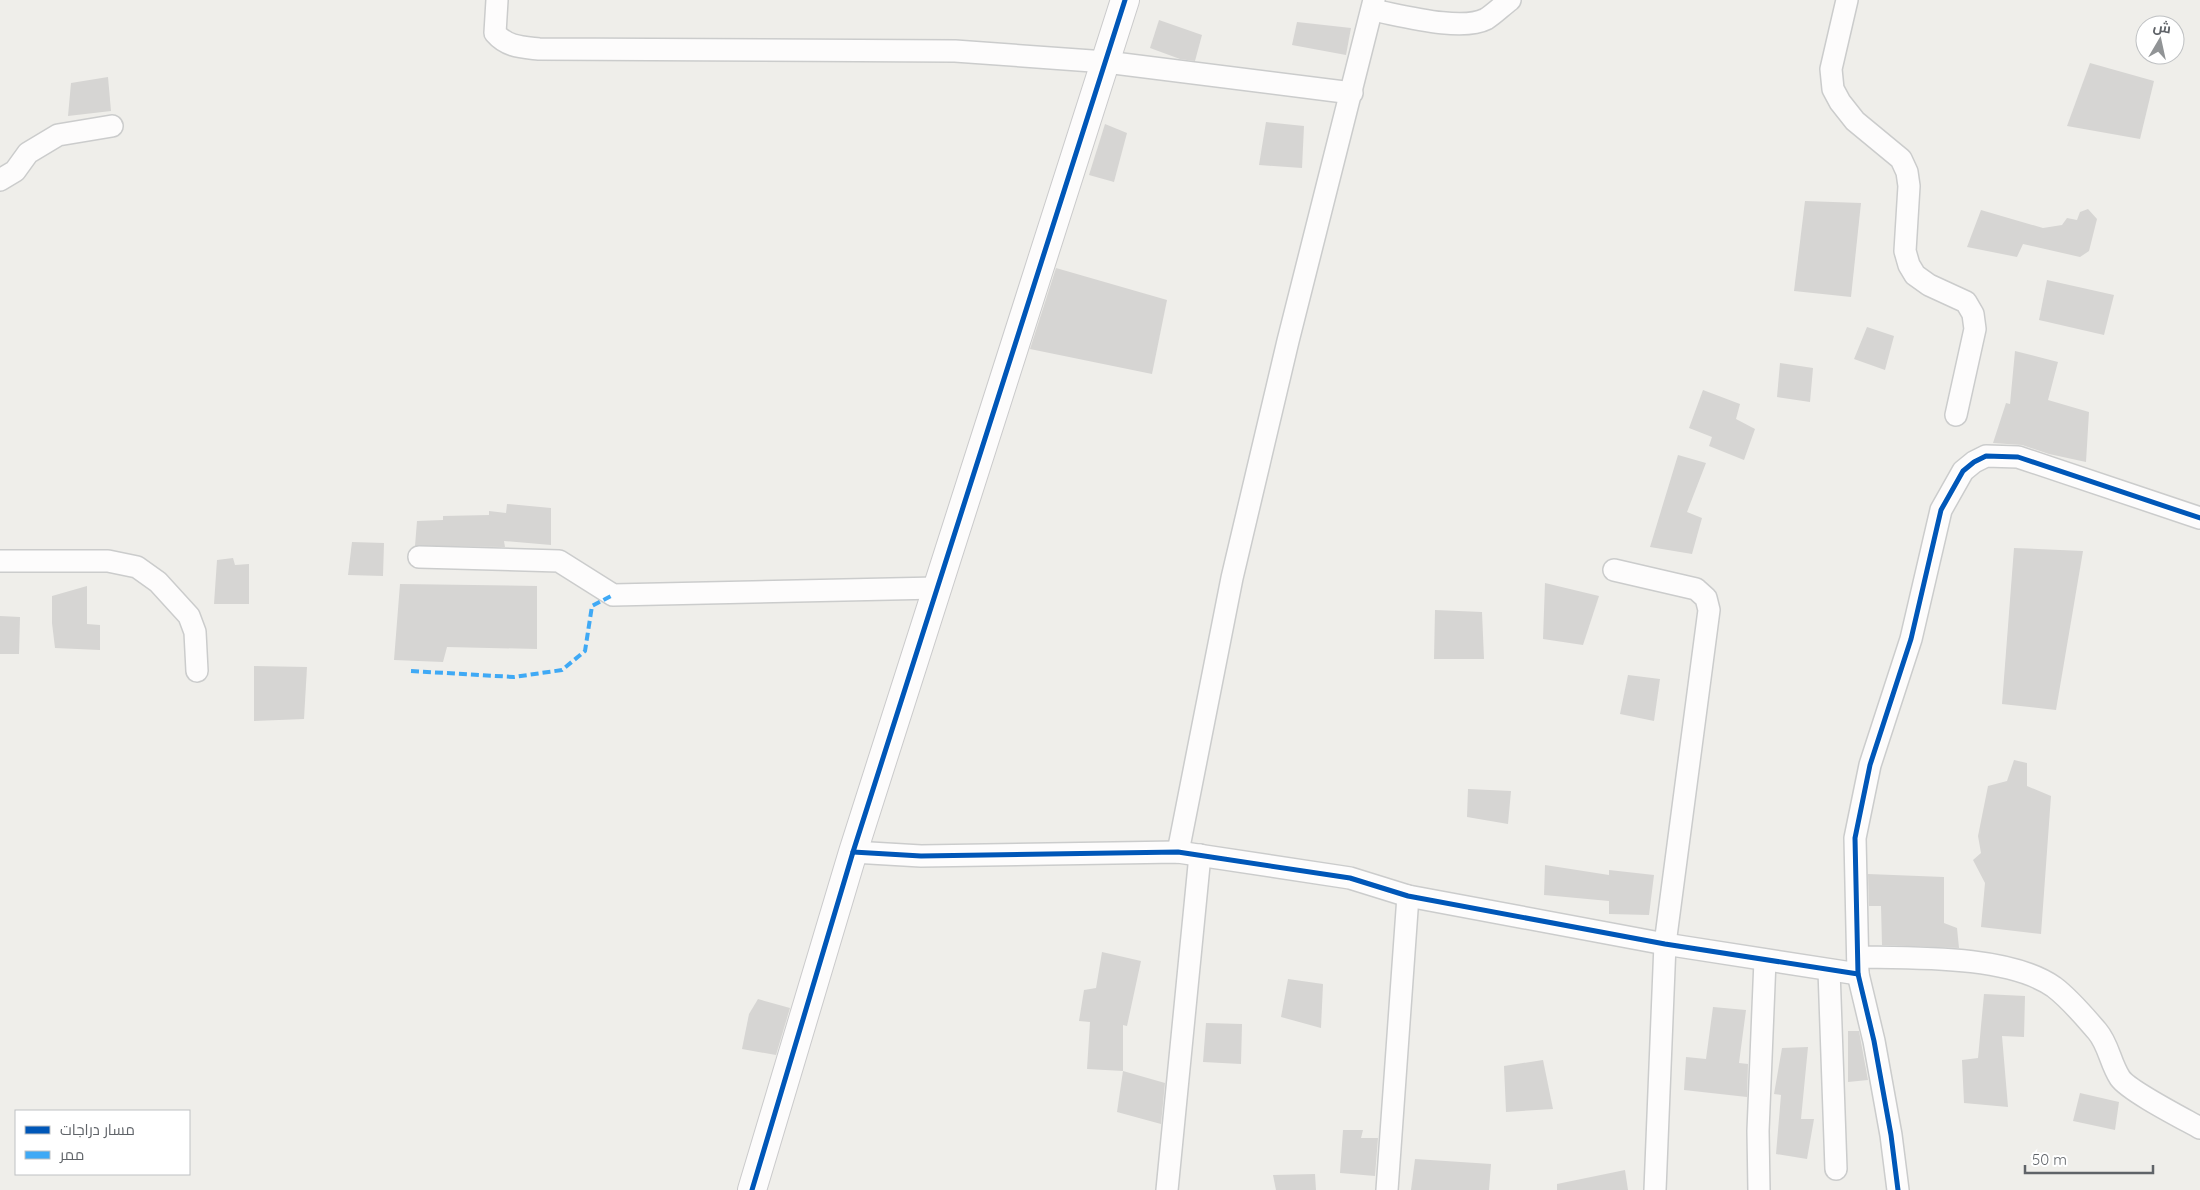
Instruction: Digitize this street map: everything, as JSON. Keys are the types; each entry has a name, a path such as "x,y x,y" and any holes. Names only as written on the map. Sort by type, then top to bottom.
{"street":[{"path":"497,0 496,33 502,42 516,47 549,49 955,51 1106,62 1352,93"},
{"path":"752,1190 853,852 1125,0"},
{"path":"1178,852 1234,568 1288,341 1373,5 1439,23 1464,23 1485,20 1510,0"},
{"path":"1847,0 1831,69 1833,89 1840,102 1855,120 1901,159 1908,172 1909,186 1905,251 1909,266 1915,275 1929,285 1966,302 1973,314 1975,329 1956,415"},
{"path":"0,180 15,172 28,153 58,136 112,126"},
{"path":"1898,1190 1888,1116 1858,966 1855,838 1862,796 1911,638 1941,510 1963,471 1974,462 1986,456 2018,457 2200,518"},
{"path":"419,557 559,561 613,595 937,588"},
{"path":"0,561 108,561 137,567 158,582 189,616 195,632 197,671"},
{"path":"1614,570 1696,589 1706,598 1709,610 1665,944 1655,1190"},
{"path":"853,852 921,856 1178,852 1350,878 1408,896 1665,944 1829,970 1923,959 1979,964 2023,971 2054,987 2082,1013 2099,1033 2111,1054 2115,1070 2121,1080 2172,1113 2200,1128"},
{"path":"1167,1190 1200,855"},
{"path":"1386,1190 1408,896"},
{"path":"1759,1190 1758,1131 1765,960"},
{"path":"1829,970 1836,1169"}],"building":[{"path":"1159,20 1202,35 1195,61 1180,59 1150,48"},
{"path":"1297,22 1351,28 1346,55 1292,45"},
{"path":"2090,63 2154,81 2140,139 2067,126"},
{"path":"108,77 111,111 68,116 71,83"},
{"path":"1266,122 1304,126 1302,168 1259,165"},
{"path":"1105,124 1127,133 1114,182 1089,175"},
{"path":"1805,201 1861,203 1851,297 1794,291"},
{"path":"2088,209 2097,219 2089,251 2080,257 2023,244 2017,257 1967,247 1981,210 2043,228 2062,225 2067,218 2077,220 2080,212"},
{"path":"1056,268 1167,300 1152,374 1030,349"},
{"path":"2047,280 2114,295 2104,335 2039,320"},
{"path":"1867,327 1894,336 1885,370 1854,359"},
{"path":"2015,351 2058,362 2048,400 2089,412 2086,462 2049,454 2022,445 1993,443 2006,403 2010,404"},
{"path":"1780,363 1813,368 1810,402 1777,397"},
{"path":"1703,390 1740,404 1736,419 1755,429 1744,460 1709,446 1712,437 1689,428"},
{"path":"1678,455 1706,463 1687,512 1702,518 1692,554 1650,547"},
{"path":"507,504 551,508 551,545 504,541 505,547 415,546 417,521 443,520 443,516 489,515 489,511 506,513"},
{"path":"352,542 384,543 383,576 348,575"},
{"path":"2014,548 2083,551 2056,710 2002,704"},
{"path":"233,558 235,565 249,564 249,604 214,604 217,560"},
{"path":"1545,583 1599,596 1583,645 1543,639"},
{"path":"400,584 537,586 537,649 447,647 443,662 394,660"},
{"path":"87,586 87,624 100,625 100,650 55,648 52,623 52,596"},
{"path":"1435,610 1482,612 1484,659 1434,659"},
{"path":"0,616 20,617 19,654 0,654"},
{"path":"254,666 307,667 304,719 254,721"},
{"path":"1628,675 1660,679 1654,721 1620,714"},
{"path":"2014,760 2027,763 2027,786 2051,796 2041,934 1981,927 1985,883 1973,860 1981,853 1978,836 1988,786 2007,781"},
{"path":"1468,789 1511,791 1508,824 1467,817"},
{"path":"1545,865 1609,875 1609,870 1654,875 1649,915 1609,914 1609,901 1544,895"},
{"path":"1868,874 1944,877 1944,923 1957,928 1959,948 1882,945 1881,906 1869,906"},
{"path":"1102,952 1141,961 1127,1026 1123,1025 1123,1071 1087,1069 1090,1022 1079,1021 1084,990 1096,988"},
{"path":"1288,979 1323,984 1321,1028 1281,1017"},
{"path":"1984,994 2025,996 2024,1037 2002,1036 2008,1107 1964,1103 1962,1060 1978,1058"},
{"path":"758,999 790,1008 776,1055 742,1049 749,1014"},
{"path":"1713,1007 1746,1010 1739,1063 1748,1064 1747,1097 1684,1090 1686,1057 1706,1059"},
{"path":"1206,1023 1242,1024 1241,1064 1203,1062"},
{"path":"1848,1031 1859,1031 1868,1080 1848,1082"},
{"path":"1808,1047 1801,1119 1814,1119 1807,1159 1776,1154 1781,1095 1774,1094 1782,1048"},
{"path":"1543,1060 1553,1109 1506,1112 1504,1066"},
{"path":"1123,1071 1165,1083 1161,1124 1117,1112"},
{"path":"2080,1093 2119,1102 2115,1130 2073,1121"},
{"path":"1343,1130 1363,1130 1361,1138 1378,1138 1375,1176 1340,1173"},
{"path":"1415,1159 1491,1164 1489,1190 1411,1190"},
{"path":"1625,1170 1628,1190 1557,1190 1557,1184"},
{"path":"1315,1174 1316,1190 1276,1190 1273,1175"}],"marked path":[{"path":"411,671 514,677 562,670 585,651 592,606 613,595"}],"cycle path":[{"path":"752,1190 853,852 1125,0"},
{"path":"1898,1190 1891,1135 1874,1041 1858,974 1855,838 1870,765 1911,639 1941,510 1963,471 1974,462 1986,456 2018,457 2200,518"},
{"path":"853,852 921,856 1178,852 1350,878 1408,896 1665,944 1858,974"}]}
